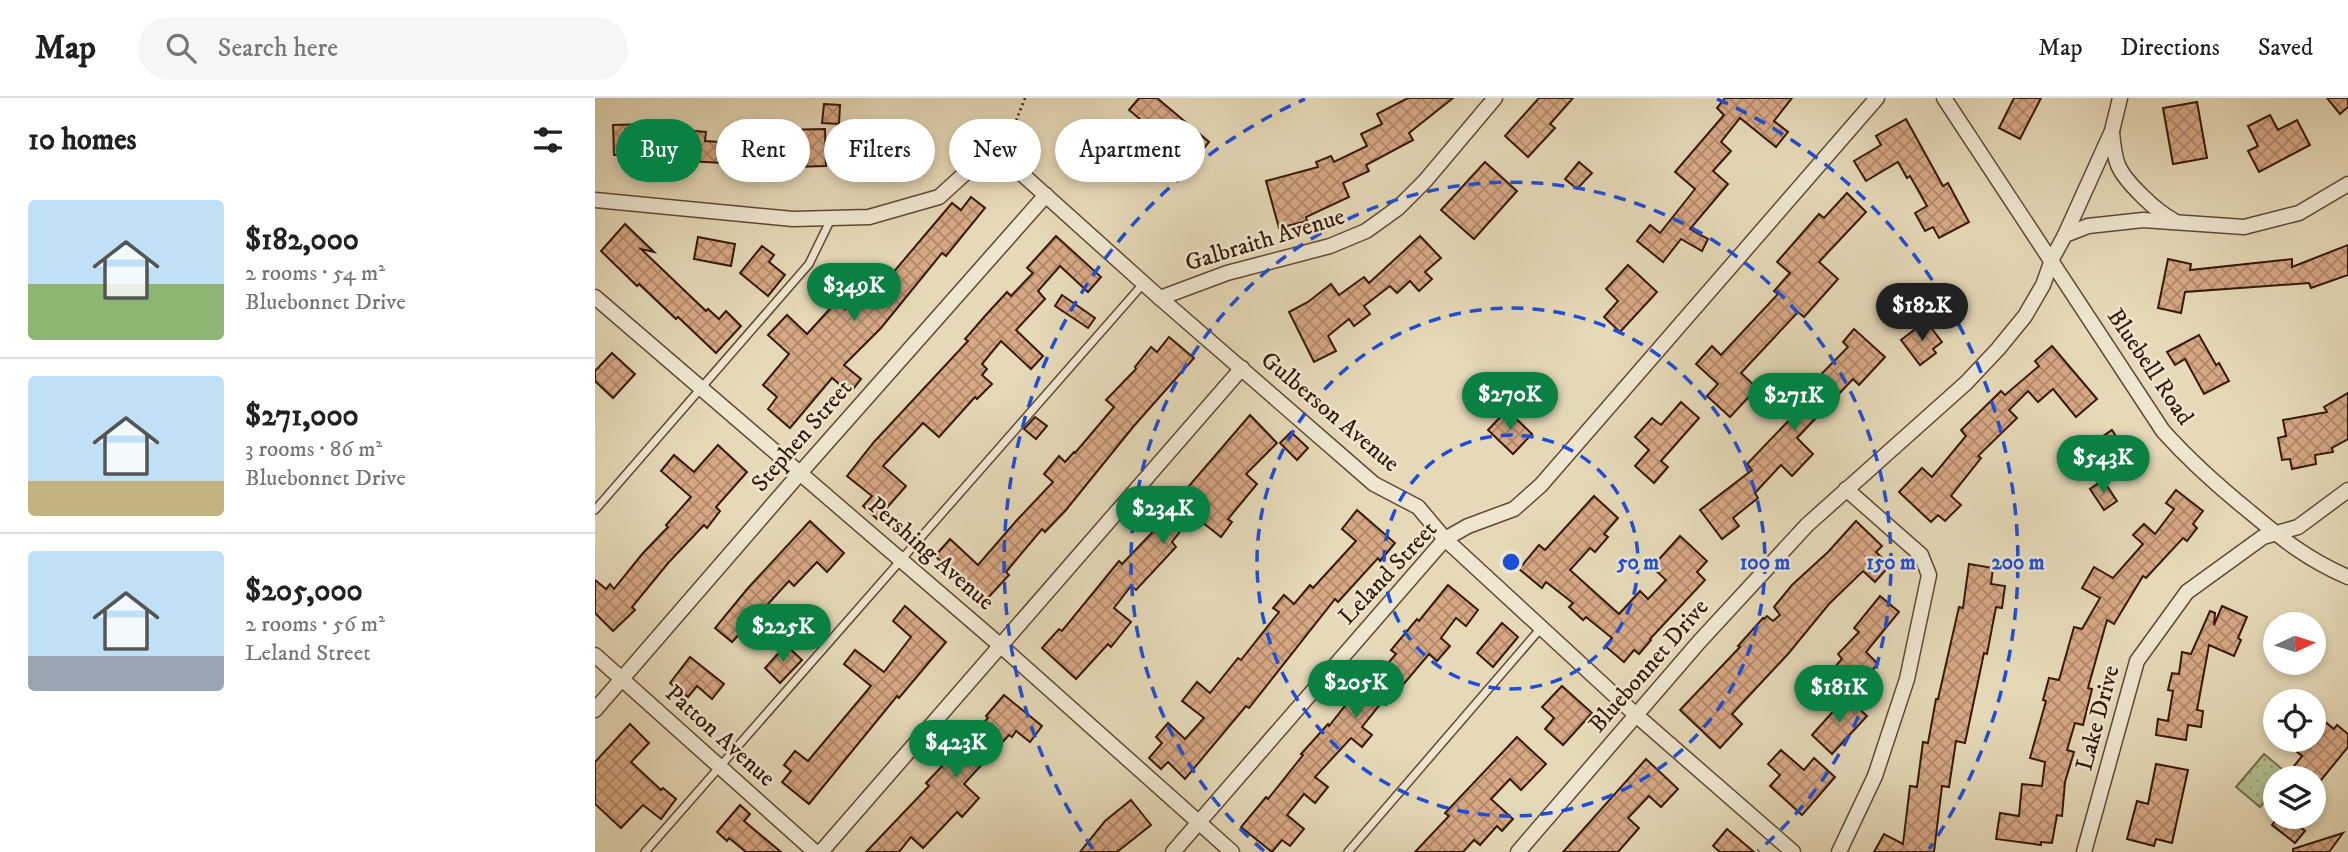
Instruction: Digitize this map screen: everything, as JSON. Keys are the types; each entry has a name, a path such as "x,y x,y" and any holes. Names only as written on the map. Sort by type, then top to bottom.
{"street":[{"name":"Galbraith Avenue","path":"1160,298 1227,273 1330,246 1366,231 1398,208 1425,181 1495,98"},
{"name":"Leland Street","path":"1173,852 1445,539 1468,526 1514,509 1541,485 1877,98"},
{"name":"Bluebell Road","path":"1944,98 2163,431 2206,476 2297,551 2348,577"},
{"path":"2120,98 2112,131 2115,156 2122,174 2163,215 2176,222"},
{"name":"Bluebonnet Drive","path":"1518,852 1699,642 1807,525 1938,408 1998,349 2025,316 2043,285 2112,131"},
{"path":"595,200 793,219 869,217 939,197 955,182"},
{"name":"Gulberson Avenue","path":"1031,182 1374,484 1418,507 1445,539 1636,715 1793,852"},
{"path":"2065,235 2088,226 2143,219 2244,227 2299,213 2348,184"},
{"name":"Stephen Street","path":"595,710 800,472 1046,195"},
{"name":"Pershing Avenue","path":"597,301 702,387 901,559 1232,852"},
{"path":"821,852 1242,368"},
{"path":"1839,852 1875,776 1907,679 1929,575 1921,555 1846,489"},
{"name":"Lake Drive","path":"2084,852 2137,661 2187,592 2263,537 2298,527 2348,490"},
{"name":"Patton Avenue","path":"595,654 815,852"}],"lane":[{"path":"595,510 809,264 831,218"},
{"path":"645,852 1143,283"},
{"path":"1348,852 1542,628"}],"path":[{"path":"1017,119 1025,98"}],"green space":[{"path":"2264,754 2278,766 2263,766 2263,803 2260,807 2236,787"}],"building":[{"path":"1139,98 1157,98 1182,119 1140,119 1129,110"},
{"path":"1408,98 1453,98 1409,133 1413,140 1366,165 1369,171 1343,183 1349,197 1306,217 1307,221 1279,228 1266,181 1318,167 1316,162 1331,156 1334,162 1367,146 1361,134 1382,124 1377,114"},
{"path":"1539,98 1573,98 1550,124 1555,128 1528,157 1505,136"},
{"path":"1725,98 1792,98 1774,121 1788,132 1776,147 1740,118 1721,142 1731,151 1713,171 1728,184 1690,229 1708,239 1702,251 1681,239 1663,262 1637,241 1650,225 1660,233 1695,189 1675,172 1724,115 1717,108"},
{"path":"2014,98 2041,98 2020,139 1999,128"},
{"path":"2327,98 2348,98 2348,107 2340,114"},
{"path":"2197,102 2207,158 2173,164 2163,108"},
{"path":"824,104 840,105 839,119 824,119 822,123"},
{"path":"2270,115 2278,130 2297,120 2310,145 2259,172 2248,151 2258,146 2248,126"},
{"path":"1906,119 1943,186 1948,183 1969,222 1939,238 1933,227 1925,231 1915,213 1927,206 1910,176 1907,178 1898,162 1866,181 1854,161 1881,145 1876,136"},
{"path":"613,125 616,125 616,155 614,155"},
{"path":"810,129 824,129 824,166 810,166"},
{"path":"702,132 706,132 705,141 716,142 716,163 702,162"},
{"path":"1485,162 1517,191 1474,239 1441,210"},
{"path":"1579,162 1592,173 1577,189 1565,179"},
{"path":"1847,193 1866,212 1819,262 1838,279 1804,317 1798,312 1741,373 1757,388 1730,417 1707,396 1718,384 1696,364 1712,346 1721,355 1778,294 1774,291 1790,273 1777,262 1819,214 1824,218"},
{"path":"971,197 985,208 946,256 942,253 881,328 844,365 861,379 850,393 832,378 790,428 768,409 777,397 763,385 789,354 768,335 787,315 807,334 837,301 845,309 865,285 875,294 952,203 961,210"},
{"path":"625,224 654,252 641,249 706,311 708,309 719,319 726,311 741,326 716,353 678,317 676,319 639,284 637,286 601,251"},
{"path":"1056,236 1101,277 1088,292 1060,266 1038,291 1045,299 1016,330 1043,356 1031,369 1001,341 982,364 987,369 982,375 992,384 977,399 975,397 939,437 923,423 883,466 906,486 877,519 863,506 872,496 847,476 874,442 968,341 965,339 985,316 1007,292 1011,296 1033,273 1027,268"},
{"path":"1420,236 1441,258 1425,272 1432,279 1419,291 1410,281 1397,293 1390,286 1364,306 1370,314 1354,326 1349,319 1328,336 1336,351 1314,362 1289,312 1308,302 1331,284 1339,295 1364,277 1369,283"},
{"path":"698,237 735,244 731,266 694,259"},
{"path":"2348,245 2348,275 2311,288 2309,283 2185,292 2181,313 2158,308 2168,259 2191,264 2190,270 2292,259 2292,267"},
{"path":"762,246 774,255 769,262 785,275 768,296 740,273"},
{"path":"1628,265 1657,292 1620,332 1604,317 1618,301 1606,289"},
{"path":"1062,295 1095,318 1088,328 1055,306"},
{"path":"1926,321 1942,342 1933,349 1936,353 1920,365 1901,340"},
{"path":"1854,329 1885,357 1859,385 1853,379 1797,438 1813,454 1792,476 1781,465 1755,493 1758,498 1733,518 1739,526 1722,539 1700,510 1752,470 1747,464 1796,413 1789,407 1848,347 1843,342"},
{"path":"2199,335 2216,365 2219,363 2229,381 2204,394 2185,359 2175,365 2167,352"},
{"path":"1169,337 1194,358 1133,427 1066,510 1045,532 1042,529 1006,572 1009,575 985,601 935,556 950,539 978,565 1053,482 1044,474 1059,456 1065,462 1075,453 1114,407 1106,400 1136,369 1151,347 1157,352"},
{"path":"2052,346 2097,399 2076,417 2053,389 2038,402 2028,391 2009,410 2017,418 1978,456 1981,458 1951,496 1961,505 1945,521 1938,515 1931,522 1899,492 1922,468 1932,477 1966,436 1961,430 2001,391 2005,395 2039,366 2035,361"},
{"path":"612,353 635,374 613,398 595,381 595,371"},
{"path":"2348,393 2348,439 2332,448 2333,452 2315,455 2316,464 2292,469 2290,459 2282,460 2278,438 2286,436 2283,420 2327,412 2324,407"},
{"path":"1681,402 1699,418 1661,461 1668,467 1654,483 1635,466 1649,450 1635,437 1652,418 1661,425"},
{"path":"1507,410 1532,434 1513,454 1488,430"},
{"path":"1250,415 1277,443 1246,474 1257,484 1228,519 1232,522 1221,537 1193,515 1172,542 1176,547 1136,590 1131,586 1114,608 1131,622 1111,647 1108,644 1076,679 1042,648 1059,629 1062,631 1119,561 1122,564 1169,515 1164,510 1180,490 1183,493"},
{"path":"1035,417 1047,426 1036,439 1024,429"},
{"path":"2112,430 2135,466 2115,480 2090,445"},
{"path":"1291,432 1308,448 1297,460 1280,443"},
{"path":"718,445 747,472 716,507 720,511 707,528 704,525 669,562 632,607 635,610 613,631 595,613 595,580 606,589 610,584 614,589 691,497 661,471 674,455 694,472"},
{"path":"2103,480 2117,501 2104,510 2090,489"},
{"path":"2176,490 2203,511 2193,524 2197,528 2187,541 2183,538 2146,578 2143,576 2114,624 2107,620 2088,688 2092,689 2083,725 2075,723 2067,750 2074,752 2065,782 2062,816 2057,815 2052,843 2041,842 2041,845 1996,839 2000,813 2019,816 2022,784 2042,786 2045,762 2030,758 2046,701 2043,700 2049,678 2059,680 2074,627 2082,629 2100,598 2082,588 2094,567 2113,578 2143,544 2133,535 2144,524 2155,534 2174,509 2166,503"},
{"path":"1594,496 1618,518 1604,534 1608,537 1595,552 1590,548 1570,570 1619,614 1640,591 1648,599 1666,580 1652,567 1680,536 1707,561 1697,572 1705,580 1639,654 1634,650 1624,662 1605,646 1612,638 1586,617 1583,620 1569,607 1573,603 1546,582 1542,588 1519,569 1539,545 1545,550"},
{"path":"1357,510 1395,543 1338,602 1335,599 1249,708 1246,706 1185,779 1168,762 1161,769 1149,758 1162,743 1156,737 1168,723 1185,739 1204,718 1182,701 1197,682 1210,693 1238,658 1241,660 1279,612 1273,608 1284,595 1294,604 1310,585 1313,588 1356,541 1342,529"},
{"path":"810,521 844,553 827,572 817,562 794,586 789,581 768,604 781,615 769,630 761,624 750,638 742,631 732,642 715,628"},
{"path":"1856,521 1882,546 1876,552 1890,565 1875,582 1863,571 1829,604 1788,654 1732,714 1742,724 1720,748 1680,710 1740,647 1738,646 1763,618 1767,616 1773,621 1780,615 1774,607 1792,585 1828,552"},
{"path":"1969,564 1993,568 1991,584 2005,586 2002,608 1996,607 1987,654 1984,653 1965,743 1956,741 1949,787 1942,786 1934,852 1874,852 1884,834 1903,844 1910,786 1917,787 1923,742 1928,743 1959,607 1963,608"},
{"path":"1448,585 1478,610 1466,626 1456,618 1441,638 1450,646 1437,661 1429,654 1386,705 1382,702 1362,727 1372,735 1362,747 1351,738 1315,777 1328,787 1315,803 1304,794 1287,815 1304,829 1290,846 1282,840 1272,852 1241,827 1266,797 1268,799 1303,755 1301,754 1328,724 1329,726 1371,673 1376,677 1396,654 1391,650"},
{"path":"1880,596 1899,612 1866,652 1878,664 1855,689 1833,669 1842,659 1838,654 1859,632 1854,628"},
{"path":"905,606 946,642 899,698 897,696 809,804 782,782 791,771 784,765 795,751 808,761 871,686 844,664 855,650 884,672 911,637 893,621"},
{"path":"2222,606 2247,617 2234,656 2209,645 2197,710 2203,711 2201,727 2188,725 2186,740 2156,735 2158,719 2168,721 2173,691 2168,690 2172,673 2179,674 2182,652 2191,654 2210,611 2215,613 2214,625"},
{"path":"1502,623 1518,637 1493,667 1477,653"},
{"path":"786,645 802,660 780,683 765,668"},
{"path":"690,657 724,684 712,699 697,686 688,697 670,683"},
{"path":"1562,686 1592,713 1563,745 1545,729 1554,718 1542,707"},
{"path":"1004,695 1042,726 1030,742 1016,731 1012,737 1009,735 964,784 979,798 962,817 957,812 923,848 911,837 899,852 866,852 929,786 926,783 988,718 986,716"},
{"path":"1846,697 1867,716 1832,754 1812,735"},
{"path":"2326,723 2334,729 2337,725 2348,734 2348,747 2326,774 2326,766 2294,766 2302,756 2297,752 2326,752"},
{"path":"630,724 649,743 631,762 661,790 663,788 676,799 661,819 643,805 621,828 595,804 595,762"},
{"path":"1517,737 1546,764 1521,790 1510,779 1491,799 1513,819 1502,831 1497,826 1480,845 1474,840 1463,852 1415,852 1449,816 1445,813"},
{"path":"1781,750 1804,770 1814,758 1835,777 1802,815 1770,786 1780,775 1768,764"},
{"path":"1646,759 1678,789 1661,807 1649,796 1628,818 1639,828 1618,852 1563,852"},
{"path":"2156,764 2188,770 2172,843 2156,839 2154,846 2127,839 2137,801 2148,804"},
{"path":"1131,800 1151,825 1117,852 1080,852 1105,821"},
{"path":"740,805 750,814 744,821 781,852 746,852 717,832"},
{"path":"1727,829 1754,852 1720,852 1713,846"},
{"path":"2277,829 2303,829 2305,831 2295,843"},
{"path":"2343,833 2329,852 2293,852 2293,849"}]}
